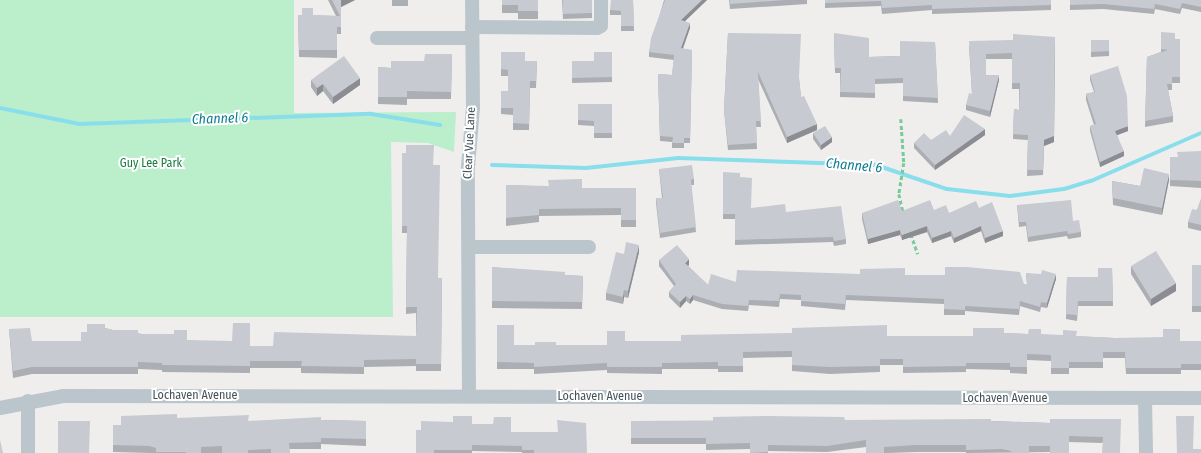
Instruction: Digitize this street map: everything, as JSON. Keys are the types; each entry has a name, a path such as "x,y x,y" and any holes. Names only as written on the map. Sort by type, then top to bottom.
{"street":[{"name":"Clear Vue Lane","path":"469,396 472,0"},
{"path":"377,38 597,28 601,26 601,0"},
{"path":"469,247 589,247"},
{"name":"Lochaven Avenue","path":"0,408 28,401 63,396 469,396 1145,400 1201,398"},
{"path":"1145,400 1146,453"},
{"path":"28,401 28,453"}],"path":[{"path":"900,118 904,163 900,204 906,220"},
{"path":"909,229 918,254"}],"green space":[{"name":"Guy Lee Park","path":"0,0 294,0 294,113 456,112 454,152 428,143 391,142 393,317 0,317"}],"building":[{"path":"332,0 341,0 341,27 337,27 337,50 299,50 298,15 302,15 302,8 313,8 313,15 340,16"},
{"path":"502,0 538,0 538,11 518,11 518,5 502,5"},
{"path":"563,0 592,0 592,13 563,14"},
{"path":"611,0 633,0 634,26 621,26 621,11 610,10"},
{"path":"665,0 702,0 681,20 690,23 681,48 692,50 690,138 684,138 684,143 672,143 673,137 660,136 658,74 672,75 674,55 649,52 651,38"},
{"path":"730,0 785,0 730,4"},
{"path":"825,0 1051,0 1051,5 932,9 932,5 882,8 881,1 825,3"},
{"path":"1070,0 1201,0 1201,7 1182,3 1180,9 1155,4 1154,9 1103,4 1070,5"},
{"path":"1161,32 1175,33 1175,39 1180,39 1180,77 1172,77 1172,84 1167,84 1173,116 1145,121 1147,57 1168,50 1161,49"},
{"path":"728,33 801,34 799,77 801,97 804,96 817,124 787,137 758,72 761,121 756,121 757,143 728,145 724,110"},
{"path":"834,33 869,38 869,57 900,56 900,41 935,42 938,98 903,96 903,78 875,79 875,93 840,92 841,68 835,68"},
{"path":"1013,34 1055,37 1054,136 1044,140 1043,170 1027,170 1028,135 1013,134 1014,109 1019,110 1020,83 1012,83 1012,53 986,54 986,75 999,75 990,111 966,105 969,93 972,94 969,41 1013,40"},
{"path":"1091,40 1109,40 1109,51 1091,52"},
{"path":"501,52 525,52 525,61 537,61 536,81 530,81 529,124 513,123 513,108 501,108 501,91 508,91 508,70 501,69"},
{"path":"594,52 612,52 612,77 572,78 572,61 594,61"},
{"path":"425,54 452,54 451,92 407,91 407,97 378,97 378,67 391,68 391,61 424,61"},
{"path":"344,56 360,78 333,97 323,84 317,88 311,80"},
{"path":"1118,66 1127,96 1128,126 1115,131 1124,151 1100,162 1090,126 1096,124 1086,94 1095,92 1090,75"},
{"path":"578,104 612,104 612,133 594,133 594,121 578,120"},
{"path":"964,115 985,129 935,165 914,143 924,133 931,140 946,130 950,136"},
{"path":"825,126 832,137 821,145 813,133"},
{"path":"406,145 434,145 433,165 440,165 438,278 442,278 441,364 416,364 416,359 364,360 364,367 301,366 302,361 250,361 250,366 162,365 162,363 138,362 138,367 32,367 13,371 9,329 30,328 32,341 81,341 81,332 87,332 87,324 105,324 105,328 113,330 138,330 138,334 174,334 174,330 187,330 187,340 232,341 233,323 250,323 250,346 273,346 274,332 416,336 417,307 406,307 407,226 402,226 402,153 406,153"},
{"path":"1201,151 1201,181 1170,180 1170,157 1178,157 1177,152"},
{"path":"692,165 694,179 691,180 696,227 660,233 656,198 663,198 659,169"},
{"path":"1144,168 1169,174 1162,208 1113,198 1112,181 1140,186"},
{"path":"723,172 740,173 740,177 752,178 751,208 785,204 786,212 841,206 846,239 834,241 833,237 735,240 735,214 723,214"},
{"path":"582,179 582,188 636,188 636,220 621,220 621,208 539,209 539,215 506,218 506,185 549,186 548,180"},
{"path":"1201,199 1201,225 1188,222 1192,209 1197,210"},
{"path":"898,200 902,211 930,200 934,210 946,205 949,213 976,201 979,208 992,202 1003,231 985,238 981,226 954,238 951,231 932,238 927,226 902,235 900,230 868,239 862,213"},
{"path":"1071,200 1073,221 1079,220 1081,232 1068,234 1067,231 1028,237 1026,222 1019,222 1017,205"},
{"path":"626,242 639,245 628,291 624,290 623,297 606,293 616,252 624,254"},
{"path":"677,245 689,259 685,263 708,285 711,274 736,282 737,270 860,274 860,269 905,268 905,275 945,275 945,267 966,267 1020,272 1024,284 1027,284 1026,273 1041,274 1042,270 1056,274 1047,303 1041,302 1040,307 1020,301 1019,309 965,306 965,310 944,309 944,299 846,295 845,304 801,301 801,295 780,294 779,301 749,300 748,306 722,304 693,295 690,299 686,296 680,302 669,292 676,284 659,260"},
{"path":"1156,251 1176,283 1151,299 1131,266"},
{"path":"1192,265 1201,265 1201,306 1192,306"},
{"path":"492,267 565,272 565,275 583,276 582,302 492,301"},
{"path":"1098,268 1112,268 1113,301 1078,301 1077,315 1066,314 1067,277 1098,277"},
{"path":"497,325 514,325 514,345 556,342 556,345 607,345 607,331 625,331 625,341 681,341 681,335 792,333 792,328 887,325 887,336 973,336 973,328 1004,328 1004,333 1028,334 1029,329 1041,329 1041,334 1063,335 1063,330 1077,331 1076,336 1115,338 1163,337 1163,329 1180,329 1180,341 1201,341 1201,364 1181,364 1181,368 1126,368 1125,352 1103,352 1103,362 1069,362 1069,368 1051,368 1051,355 1027,354 1027,367 1010,367 1010,363 966,363 966,366 903,367 903,359 880,359 880,366 830,367 792,365 792,351 743,352 743,366 718,366 718,362 662,363 662,367 607,367 607,363 534,367 534,363 497,362"},
{"path":"177,414 177,418 249,415 248,421 321,417 321,420 366,421 366,439 321,438 321,442 289,443 290,453 271,453 271,449 248,450 248,453 222,453 222,446 201,447 201,453 156,452 156,448 149,446 113,445 113,425 121,425 121,416"},
{"path":"453,416 472,416 472,424 493,424 494,417 511,417 511,432 558,432 557,420 586,423 587,453 534,453 534,450 522,450 522,446 472,445 472,450 434,450 434,453 416,453 416,430 421,430 421,421 453,422"},
{"path":"1176,416 1194,416 1193,449 1201,449 1201,453 1177,453"},
{"path":"713,417 844,417 845,420 991,419 991,421 1050,423 1050,419 1121,419 1120,453 1102,453 1103,437 1069,436 1069,453 1050,453 1050,446 1029,446 1029,453 1011,453 1011,451 1002,449 966,450 966,445 916,445 884,447 884,453 866,453 866,440 827,446 768,445 768,452 750,453 750,443 706,444 706,438 631,438 631,421 713,421"},
{"path":"58,421 90,421 89,453 58,453"},
{"path":"0,440 3,453 0,453"}],"waterway":[{"name":"Channel 6","path":"0,108 79,124 371,114 440,125"},
{"name":"Channel 6","path":"492,165 586,168 678,158 876,165 947,189 1010,196 1064,189 1091,181 1201,133"}]}
